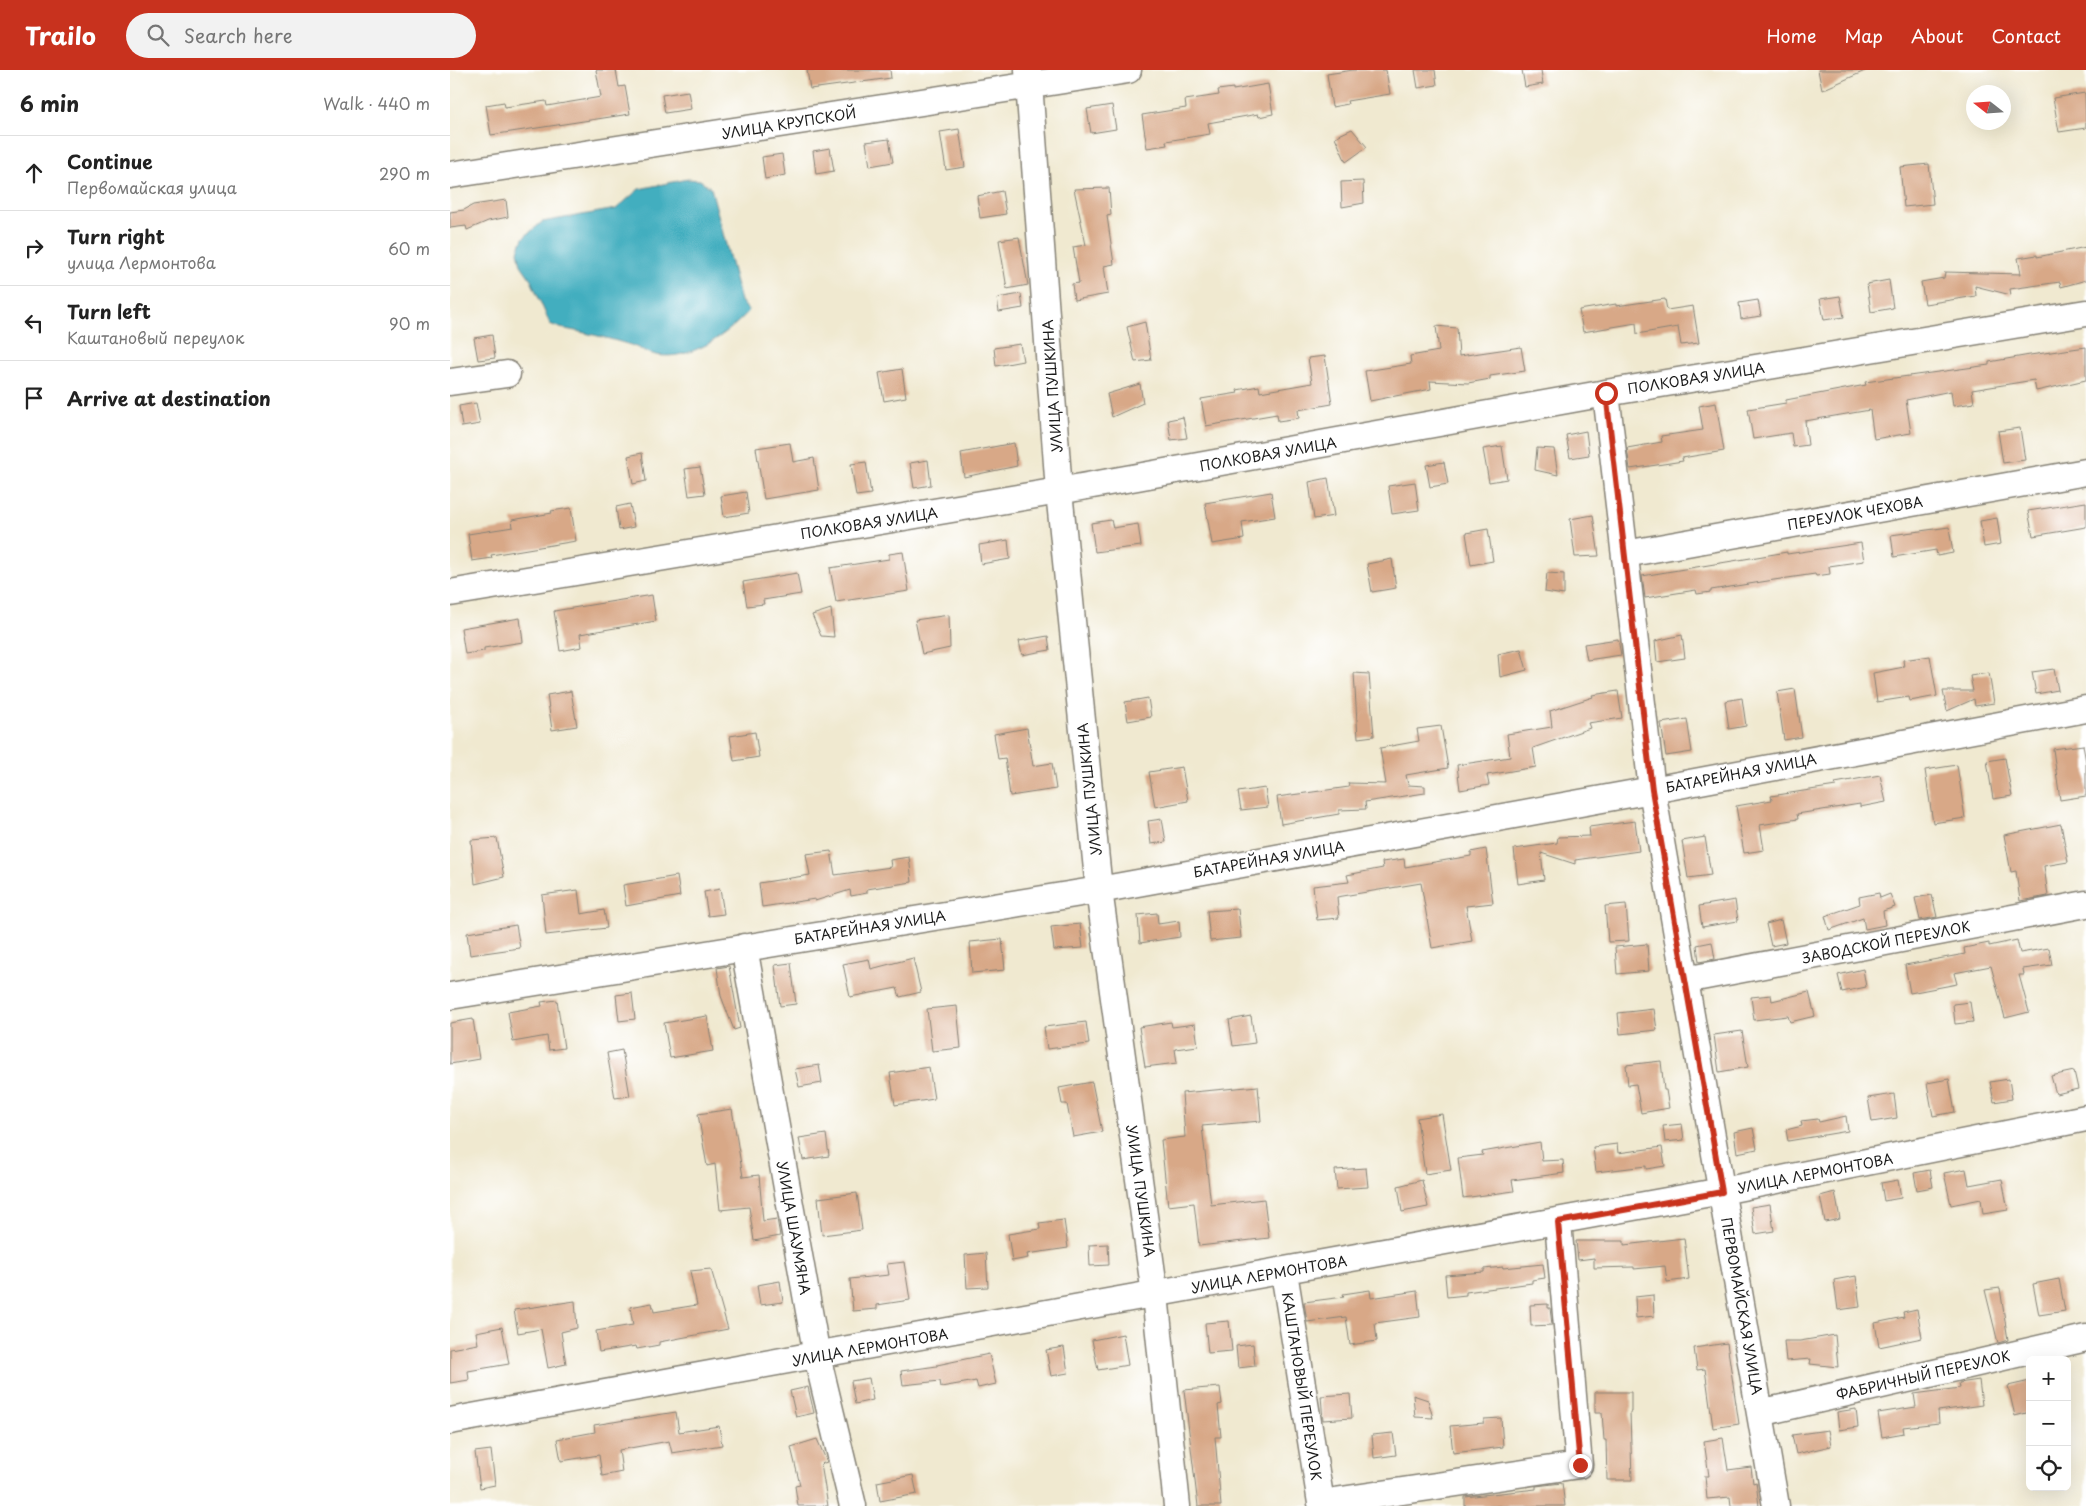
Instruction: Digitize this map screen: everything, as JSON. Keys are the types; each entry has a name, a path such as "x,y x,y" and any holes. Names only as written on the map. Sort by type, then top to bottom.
{"street":[{"name":"УЛИЦА КРУПСКОЙ","path":"450,175 1029,78 1128,70"},
{"name":"УЛИЦА ПУШКИНА","path":"1029,78 1059,491 1099,890 1155,1295 1177,1506"},
{"name":"ПОЛКОВАЯ УЛИЦА","path":"450,593 1059,491 1606,393 2086,313"},
{"path":"450,382 507,374"},
{"name":"ПЕРВОМАЙСКАЯ УЛИЦА","path":"1606,393 1652,790 1776,1506"},
{"name":"ПЕРЕУЛОК ЧЕХОВА","path":"1625,554 2086,472"},
{"name":"БАТАРЕЙНАЯ УЛИЦА","path":"450,996 1099,890 1652,790 2086,708"},
{"name":"ЗАВОДСКОЙ ПЕРЕУЛОК","path":"1685,980 2086,904"},
{"name":"УЛИЦА ШАУМЯНА","path":"744,947 817,1356 852,1506"},
{"name":"УЛИЦА ЛЕРМОНТОВА","path":"450,1421 1722,1192 2086,1118"},
{"name":"КАШТАНОВЫЙ ПЕРЕУЛОК","path":"1284,1272 1321,1503 1580,1465 1558,1222"},
{"name":"ФАБРИЧНЫЙ ПЕРЕУЛОК","path":"1760,1413 2086,1338"}],"water":[{"path":"687,179 700,180 711,188 741,301 749,311 730,329 707,345 682,354 669,356 656,355 622,342 550,324 530,278 521,265 518,251 523,238 542,222 616,209 639,189"}],"building":[{"path":"596,70 616,70 619,87 625,86 630,114 491,135 486,105 504,102 505,107 546,101 547,106 601,97"},
{"path":"807,70 890,70 891,78 810,89"},
{"path":"1353,70 1386,70 1390,94 1347,101 1348,104 1332,107 1327,74"},
{"path":"1415,70 1435,70 1437,85 1418,88"},
{"path":"1522,70 1541,70 1543,84 1525,87"},
{"path":"1818,70 1867,70 1822,90"},
{"path":"1268,84 1273,114 1259,117 1258,114 1208,123 1210,134 1166,141 1167,145 1147,148 1142,115 1186,108 1185,100 1219,95 1218,90 1233,88 1233,90"},
{"path":"688,91 691,109 665,113 662,95"},
{"path":"2085,93 2086,128 2059,132 2053,98"},
{"path":"1112,105 1116,129 1091,133 1087,109"},
{"path":"959,129 965,167 946,170 940,132"},
{"path":"1352,129 1367,147 1346,162 1335,137"},
{"path":"889,139 893,162 870,166 866,142"},
{"path":"830,148 834,171 816,174 813,151"},
{"path":"782,154 785,175 765,179 762,157"},
{"path":"1929,164 1933,204 1904,207 1900,167"},
{"path":"1363,181 1364,203 1342,207 1341,182"},
{"path":"1109,188 1111,215 1107,216 1114,264 1104,266 1108,294 1074,300 1072,284 1079,283 1073,247 1086,245 1074,189"},
{"path":"1002,191 1006,214 980,218 977,196"},
{"path":"506,200 508,217 488,221 467,230 466,226 450,228 450,212 464,210 473,205"},
{"path":"1019,237 1028,285 1007,289 999,240"},
{"path":"2086,247 2086,280 2061,287 2060,282 2010,289 2011,295 1975,286 1976,296 1925,304 1921,282 1944,278 1945,272 2021,274 2018,258 2037,255 2037,257"},
{"path":"1889,280 1893,308 1871,312 1867,284"},
{"path":"1021,294 1023,308 999,312 997,298"},
{"path":"1840,296 1844,317 1824,320 1820,299"},
{"path":"1665,299 1667,310 1693,306 1699,343 1681,345 1678,327 1637,334 1636,323 1583,332 1579,310"},
{"path":"1758,300 1761,316 1741,319 1739,303"},
{"path":"1145,322 1151,360 1135,362 1127,327"},
{"path":"1436,326 1457,328 1459,356 1521,347 1525,371 1490,376 1490,379 1468,383 1430,381 1431,389 1370,401 1365,371 1411,364 1410,356 1439,351"},
{"path":"492,335 495,358 478,360 474,338"},
{"path":"1020,344 1023,361 996,366 994,348"},
{"path":"2086,347 2086,380 2036,391 2034,380 1972,390 1974,403 1953,406 1951,391 1906,400 1911,433 1874,439 1870,410 1805,421 1808,445 1793,447 1791,433 1753,439 1748,409 1786,403 1786,400 1866,385 1865,382 1989,365 1989,362"},
{"path":"1325,356 1332,404 1298,410 1299,418 1278,421 1277,414 1206,426 1201,399 1238,393 1237,390 1259,386 1260,392 1312,383 1308,358"},
{"path":"902,369 906,397 884,401 879,373"},
{"path":"1140,384 1143,403 1112,417 1107,394"},
{"path":"476,403 480,424 462,427 459,406"},
{"path":"1716,403 1724,451 1682,458 1683,461 1630,469 1627,448 1662,442 1661,436 1703,430 1699,406"},
{"path":"1183,417 1187,438 1171,440 1168,420"},
{"path":"2020,428 2025,460 2003,463 1998,431"},
{"path":"1586,431 1589,455 1570,458 1566,435"},
{"path":"790,443 793,462 814,458 819,490 764,499 756,448"},
{"path":"1014,443 1017,466 964,477 961,453"},
{"path":"1502,446 1507,479 1489,482 1483,449"},
{"path":"1537,448 1554,449 1558,475 1535,470"},
{"path":"642,453 646,481 633,484 628,456"},
{"path":"928,460 931,485 914,488 910,463"},
{"path":"866,462 871,494 856,496 851,464"},
{"path":"1444,462 1448,484 1430,487 1426,465"},
{"path":"700,467 705,494 689,496 685,469"},
{"path":"1328,478 1334,516 1314,519 1309,482"},
{"path":"1415,482 1419,510 1392,514 1388,486"},
{"path":"746,492 749,513 724,517 721,496"},
{"path":"1271,492 1275,517 1242,522 1244,539 1212,544 1205,503"},
{"path":"2086,502 2086,527 2033,536 2028,511"},
{"path":"630,504 634,527 619,530 616,507"},
{"path":"571,508 576,541 491,555 492,558 472,561 468,534 513,527 512,520"},
{"path":"1593,515 1599,556 1575,557 1570,519"},
{"path":"1997,518 2001,544 1984,547 1980,521"},
{"path":"1111,520 1113,528 1138,524 1141,546 1095,552 1091,523"},
{"path":"1949,527 1953,553 1937,556 1936,550 1894,557 1891,535"},
{"path":"1488,529 1493,561 1471,565 1466,533"},
{"path":"1008,540 1010,559 981,564 979,545"},
{"path":"1861,543 1864,561 1829,566 1830,574 1816,576 1815,574 1774,580 1697,594 1696,590 1645,598 1642,576 1787,552 1787,554"},
{"path":"903,552 909,591 836,602 830,568 889,559 889,554"},
{"path":"1392,559 1396,588 1372,592 1367,564"},
{"path":"797,573 801,594 763,600 764,604 747,606 743,582"},
{"path":"1547,573 1564,574 1564,595 1545,592"},
{"path":"652,595 656,621 580,634 582,647 560,651 554,611"},
{"path":"831,609 834,637 821,636 812,615"},
{"path":"949,615 950,648 922,654 915,620"},
{"path":"520,618 523,642 484,648 484,651 465,654 461,628"},
{"path":"1682,635 1685,658 1657,662 1655,641"},
{"path":"1048,636 1050,650 1022,655 1019,641"},
{"path":"1618,639 1621,655 1587,660 1584,644"},
{"path":"1521,649 1527,670 1500,677 1498,654"},
{"path":"1930,656 1937,696 1910,701 1909,697 1877,702 1873,673 1904,667 1903,660"},
{"path":"2054,669 2058,690 2036,694 2032,672"},
{"path":"1354,673 1369,674 1374,736 1358,738"},
{"path":"1989,673 1994,703 1975,706 1974,699 1947,711 1943,691 1973,691 1970,676"},
{"path":"1795,689 1802,737 1784,740 1777,692"},
{"path":"571,691 577,726 552,730 547,695"},
{"path":"1618,691 1622,718 1588,723 1590,728 1533,748 1536,767 1487,775 1489,785 1460,790 1457,765 1510,757 1507,734 1552,727 1550,711 1593,697 1592,695"},
{"path":"1148,698 1151,717 1128,721 1125,702"},
{"path":"1742,698 1746,726 1729,729 1725,701"},
{"path":"1687,719 1692,752 1666,756 1661,723"},
{"path":"1441,726 1448,768 1406,775 1408,785 1425,786 1425,793 1365,802 1366,809 1339,810 1339,814 1281,824 1277,797 1349,787 1348,783 1386,784 1380,748 1419,741 1417,729"},
{"path":"1027,728 1033,766 1052,763 1056,789 1010,796 1005,758 998,759 994,734"},
{"path":"755,732 759,757 734,761 730,736"},
{"path":"2083,745 2086,762 2086,796 2060,800 2053,749"},
{"path":"2005,758 2012,796 1993,799 1987,761"},
{"path":"1957,765 1965,818 1933,823 1925,770"},
{"path":"1182,767 1188,801 1155,807 1149,772"},
{"path":"1880,775 1886,802 1797,814 1798,819 1760,825 1764,850 1744,853 1736,806 1772,800 1771,796 1836,786 1835,783"},
{"path":"1265,788 1268,807 1241,810 1238,792"},
{"path":"1162,819 1166,842 1151,844 1148,821"},
{"path":"1635,821 1639,851 1575,860 1575,864 1541,853 1544,880 1518,884 1514,849 1557,843 1558,837 1590,836 1589,827"},
{"path":"2061,824 2068,862 2044,866 2048,896 2020,901 2016,871 2011,872 2004,835"},
{"path":"1705,837 1711,875 1688,878 1682,841"},
{"path":"497,838 504,877 475,884 471,840"},
{"path":"1486,849 1493,903 1466,906 1472,941 1432,948 1421,883 1337,897 1339,918 1317,920 1313,886 1349,882 1347,875 1383,868 1382,862 1404,859 1405,867 1471,856 1471,852"},
{"path":"831,851 835,875 891,867 890,860 909,857 912,882 867,889 867,893 851,896 850,890 815,901 815,899 762,907 759,883 810,875 806,854"},
{"path":"677,876 680,896 626,906 623,885"},
{"path":"720,889 724,914 708,916 704,892"},
{"path":"578,890 581,914 604,910 607,928 546,935 542,895"},
{"path":"1879,893 1880,898 1890,894 1895,907 1883,911 1885,925 1865,929 1863,918 1829,930 1825,916 1860,904 1859,897"},
{"path":"1932,895 1937,917 1920,920 1915,898"},
{"path":"1735,900 1738,921 1702,927 1699,906"},
{"path":"1626,904 1629,941 1608,942 1605,906"},
{"path":"1238,909 1241,938 1210,941 1207,911"},
{"path":"1157,913 1158,924 1179,921 1180,937 1140,943 1138,915"},
{"path":"1781,920 1786,943 1771,946 1766,924"},
{"path":"1080,924 1083,948 1054,950 1051,927"},
{"path":"516,925 520,948 470,955 467,933"},
{"path":"1002,939 1005,970 972,973 970,942"},
{"path":"2017,940 2020,953 2049,948 2052,965 2023,969 2024,975 2019,975 2029,1012 2005,1018 1991,966 1954,973 1957,984 1910,993 1905,965 1965,954 1964,948 1989,943 1989,946"},
{"path":"1712,942 1715,959 1699,962 1697,945"},
{"path":"1647,944 1649,971 1617,974 1615,947"},
{"path":"913,958 921,992 900,997 897,988 850,997 843,964 869,959 871,969"},
{"path":"791,963 796,1004 780,1006 775,965"},
{"path":"729,966 740,1028 734,1030 721,996 717,968"},
{"path":"1863,969 1866,987 1842,992 1838,975"},
{"path":"1809,992 1815,1016 1790,1022 1788,1016 1754,1020 1751,997 1771,995 1772,1001"},
{"path":"632,993 635,1019 619,1021 616,995"},
{"path":"557,1000 564,1048 549,1050 547,1036 513,1042 508,1012 542,1006 541,1002"},
{"path":"1970,1002 1973,1022 1955,1024 1953,1004"},
{"path":"957,1006 961,1048 932,1051 927,1009"},
{"path":"1654,1009 1657,1030 1620,1034 1618,1013"},
{"path":"707,1016 713,1051 670,1058 664,1023"},
{"path":"1251,1016 1255,1043 1233,1046 1229,1020"},
{"path":"473,1019 479,1059 450,1064 450,1023"},
{"path":"1086,1022 1089,1044 1047,1049 1044,1027"},
{"path":"1171,1022 1172,1027 1195,1024 1198,1046 1175,1049 1177,1063 1145,1067 1139,1027"},
{"path":"1742,1031 1748,1067 1719,1072 1714,1035"},
{"path":"622,1050 630,1096 615,1098 607,1053"},
{"path":"1661,1061 1664,1090 1666,1090 1669,1108 1641,1113 1636,1084 1628,1085 1626,1065"},
{"path":"819,1065 822,1083 799,1087 795,1069"},
{"path":"929,1067 934,1099 895,1105 890,1073"},
{"path":"2074,1071 2078,1089 2056,1094 2051,1076"},
{"path":"1949,1079 1955,1112 1933,1116 1927,1083"},
{"path":"2009,1079 2012,1099 1994,1102 1990,1082"},
{"path":"1092,1082 1102,1132 1073,1137 1067,1104 1062,1104 1059,1088"},
{"path":"1258,1086 1261,1121 1202,1126 1211,1205 1264,1199 1269,1238 1199,1246 1194,1203 1168,1206 1161,1140 1185,1137 1182,1093"},
{"path":"1894,1094 1897,1118 1872,1122 1868,1098"},
{"path":"732,1109 743,1177 759,1175 763,1221 777,1219 780,1236 754,1241 749,1207 720,1210 715,1164 707,1166 698,1114"},
{"path":"1442,1114 1451,1170 1425,1174 1417,1118"},
{"path":"1846,1116 1848,1131 1788,1141 1786,1130 1802,1126 1801,1121 1818,1119 1819,1122"},
{"path":"1682,1124 1684,1140 1665,1142 1663,1126"},
{"path":"1753,1128 1757,1149 1737,1153 1734,1132"},
{"path":"826,1134 829,1156 803,1160 799,1138"},
{"path":"1540,1142 1542,1161 1563,1160 1564,1173 1512,1180 1514,1191 1463,1198 1458,1158 1483,1155 1482,1152"},
{"path":"1617,1144 1618,1153 1662,1147 1665,1166 1646,1169 1646,1166 1596,1172 1593,1147"},
{"path":"1366,1168 1368,1187 1337,1189 1335,1170"},
{"path":"1966,1169 1969,1185 2002,1179 2008,1210 1983,1214 1981,1199 1951,1205 1944,1173"},
{"path":"1930,1170 1933,1187 1917,1190 1914,1173"},
{"path":"1422,1180 1428,1207 1402,1212 1398,1186"},
{"path":"1898,1180 1901,1198 1884,1201 1881,1183"},
{"path":"1835,1192 1840,1219 1825,1222 1820,1196"},
{"path":"857,1193 862,1230 822,1235 818,1198"},
{"path":"1770,1204 1774,1231 1755,1234 1751,1207"},
{"path":"1064,1220 1068,1248 1027,1254 1028,1258 1012,1261 1008,1234 1040,1229 1039,1223"},
{"path":"1684,1238 1689,1279 1667,1282 1665,1266 1634,1269 1634,1267 1594,1268 1594,1258 1578,1260 1576,1241 1624,1241 1624,1245"},
{"path":"1108,1244 1109,1265 1090,1266 1089,1245"},
{"path":"986,1253 988,1287 967,1288 965,1255"},
{"path":"904,1262 910,1300 877,1305 877,1309 853,1311 850,1279 889,1275 887,1264"},
{"path":"1543,1264 1545,1278 1532,1280 1532,1283 1466,1292 1466,1295 1447,1297 1445,1275 1484,1272 1484,1269"},
{"path":"711,1269 728,1329 659,1342 659,1345 637,1349 636,1346 599,1352 596,1331 633,1325 630,1307 652,1303 654,1312 697,1305 690,1271"},
{"path":"1856,1276 1860,1307 1838,1310 1834,1280"},
{"path":"2059,1279 2065,1311 2039,1315 2033,1284"},
{"path":"780,1281 783,1302 760,1305 757,1285"},
{"path":"2000,1288 2008,1340 1998,1343 1985,1290"},
{"path":"1370,1290 1371,1298 1417,1291 1420,1317 1375,1323 1377,1341 1350,1345 1346,1317 1307,1322 1304,1302 1344,1297 1343,1294"},
{"path":"1653,1295 1654,1316 1636,1318 1635,1297"},
{"path":"575,1301 577,1328 561,1332 566,1364 548,1368 541,1329 518,1333 514,1310"},
{"path":"1548,1304 1552,1325 1531,1326 1530,1305"},
{"path":"1917,1309 1922,1338 1879,1347 1875,1323 1904,1317 1903,1312"},
{"path":"1229,1321 1232,1351 1208,1353 1205,1323"},
{"path":"502,1327 509,1364 468,1371 469,1380 450,1383 450,1349 478,1344 476,1332"},
{"path":"1123,1334 1128,1365 1098,1370 1092,1340"},
{"path":"1835,1335 1838,1367 1810,1364 1811,1359 1786,1361 1784,1341 1800,1341"},
{"path":"1727,1343 1739,1424 1713,1428 1705,1369 1697,1370 1694,1348"},
{"path":"1253,1344 1255,1366 1238,1368 1236,1346"},
{"path":"1064,1347 1068,1373 1051,1376 1046,1350"},
{"path":"989,1354 996,1384 978,1388 976,1381 941,1387 940,1381 903,1385 901,1371 937,1366"},
{"path":"869,1378 873,1400 855,1404 851,1381"},
{"path":"1979,1380 1982,1405 1938,1411 1939,1423 1903,1427 1904,1433 1882,1437 1878,1413 1916,1407 1914,1394 1960,1388 1959,1383"},
{"path":"2026,1382 2026,1413 2015,1416 2008,1386"},
{"path":"808,1387 814,1413 796,1417 790,1391"},
{"path":"1220,1387 1222,1404 1218,1405 1221,1437 1215,1437 1221,1506 1198,1506 1184,1390"},
{"path":"1595,1392 1631,1392 1632,1480 1607,1480 1606,1440 1604,1440 1602,1413 1595,1413"},
{"path":"1350,1394 1352,1418 1323,1420 1321,1396"},
{"path":"1413,1395 1428,1400 1433,1418 1415,1417"},
{"path":"1856,1409 1858,1427 1839,1430 1837,1412"},
{"path":"676,1412 679,1432 719,1426 722,1445 672,1453 669,1441 619,1450 622,1472 602,1476 599,1455 561,1461 557,1439 595,1432 594,1425"},
{"path":"1501,1418 1503,1447 1453,1453 1450,1426 1484,1423 1484,1419"},
{"path":"1828,1430 1831,1446 1796,1454 1792,1435"},
{"path":"1393,1433 1396,1455 1374,1458 1372,1435"},
{"path":"1723,1438 1728,1470 1751,1467 1753,1483 1756,1482 1759,1506 1731,1506 1730,1497 1707,1499 1705,1476 1709,1476 1704,1441"},
{"path":"817,1439 827,1462 821,1464 828,1506 798,1506 795,1486 800,1485 791,1447"},
{"path":"491,1450 495,1485 480,1488 475,1452"},
{"path":"913,1475 917,1494 880,1501 877,1482"},
{"path":"1562,1483 1565,1506 1465,1506 1465,1497 1536,1489 1536,1486"}],"route":[{"path":"1580,1465 1558,1222 1722,1192 1652,790 1606,393"}]}
